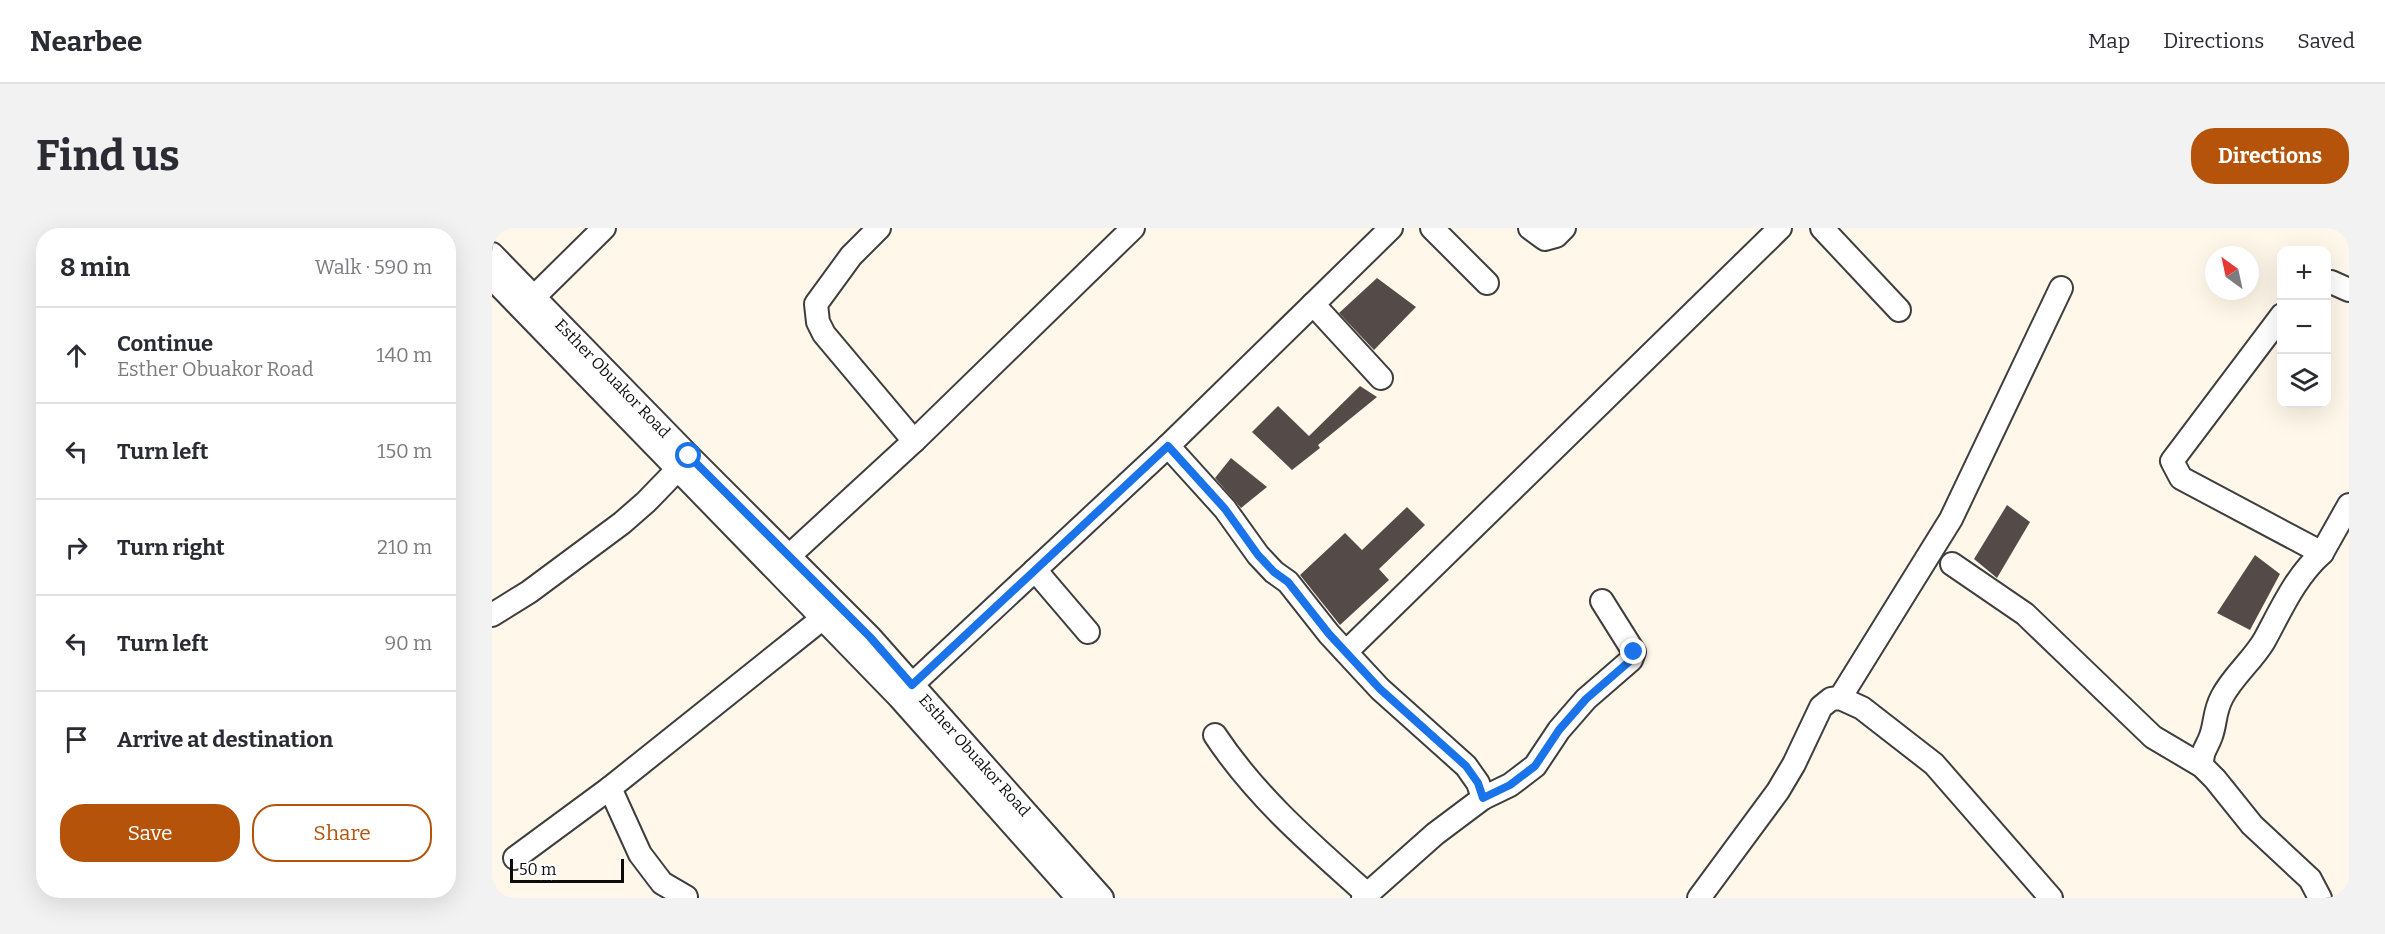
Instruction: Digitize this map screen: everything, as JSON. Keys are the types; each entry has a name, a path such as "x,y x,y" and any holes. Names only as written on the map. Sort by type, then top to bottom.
{"street":[{"path":"534,297 604,228"},
{"path":"879,228 851,256 816,304 818,322 824,334 914,441"},
{"path":"789,556 914,441 1133,228"},
{"path":"906,691 1168,446 1391,228"},
{"path":"1432,228 1487,283"},
{"path":"1530,228 1545,239 1556,236 1564,228"},
{"path":"1346,652 1780,228"},
{"path":"1822,228 1899,310"},
{"name":"Esther Obuakor Road","path":"492,254 870,637 906,691 1066,894"},
{"name":"Esther Obuakor Road","path":"492,278 824,618 906,691 1102,898"},
{"path":"1840,698 1951,519 2061,288"},
{"path":"1313,304 1381,378"},
{"path":"2277,322 2172,461 2181,478 2322,553"},
{"path":"1168,446 1225,509 1258,555 1274,572 1288,582 1380,689 1466,766 1478,783 1483,798"},
{"path":"492,615 529,592 622,523 678,469"},
{"path":"2202,766 2202,753 2211,736 2214,714 2223,694 2263,643 2278,613 2305,571 2322,553 2349,506"},
{"path":"1953,564 2025,614 2153,737 2202,766 2252,825 2310,879 2320,898"},
{"path":"1035,570 1088,632"},
{"path":"1215,735 1245,777 1292,827 1365,896 1435,834 1483,798 1510,785 1535,766 1559,730 1586,699 1631,660 1634,652 1602,601"},
{"path":"515,858 610,788 824,618"},
{"path":"1699,898 1778,790 1794,764 1821,707 1830,699 1840,698 1862,708 1934,764 2051,898"},
{"path":"610,788 640,854 662,883 686,897"}],"building":[{"path":"1377,278 1416,307 1374,350 1339,313"},
{"path":"1360,386 1377,397 1318,445 1320,448 1292,470 1252,432 1278,406 1309,436"},
{"path":"1231,458 1267,487 1241,508 1215,478"},
{"path":"2007,505 2030,522 1997,578 1974,559"},
{"path":"1407,507 1425,525 1379,569 1389,580 1340,625 1300,575 1345,533 1362,550"},
{"path":"2255,555 2280,574 2250,630 2217,613"}],"route":[{"path":"689,456 870,637 912,685 1168,446 1225,509 1258,555 1274,572 1288,582 1329,634 1380,689 1466,766 1478,783 1483,798 1510,785 1535,766 1559,730 1586,699 1631,660 1634,652"}]}
